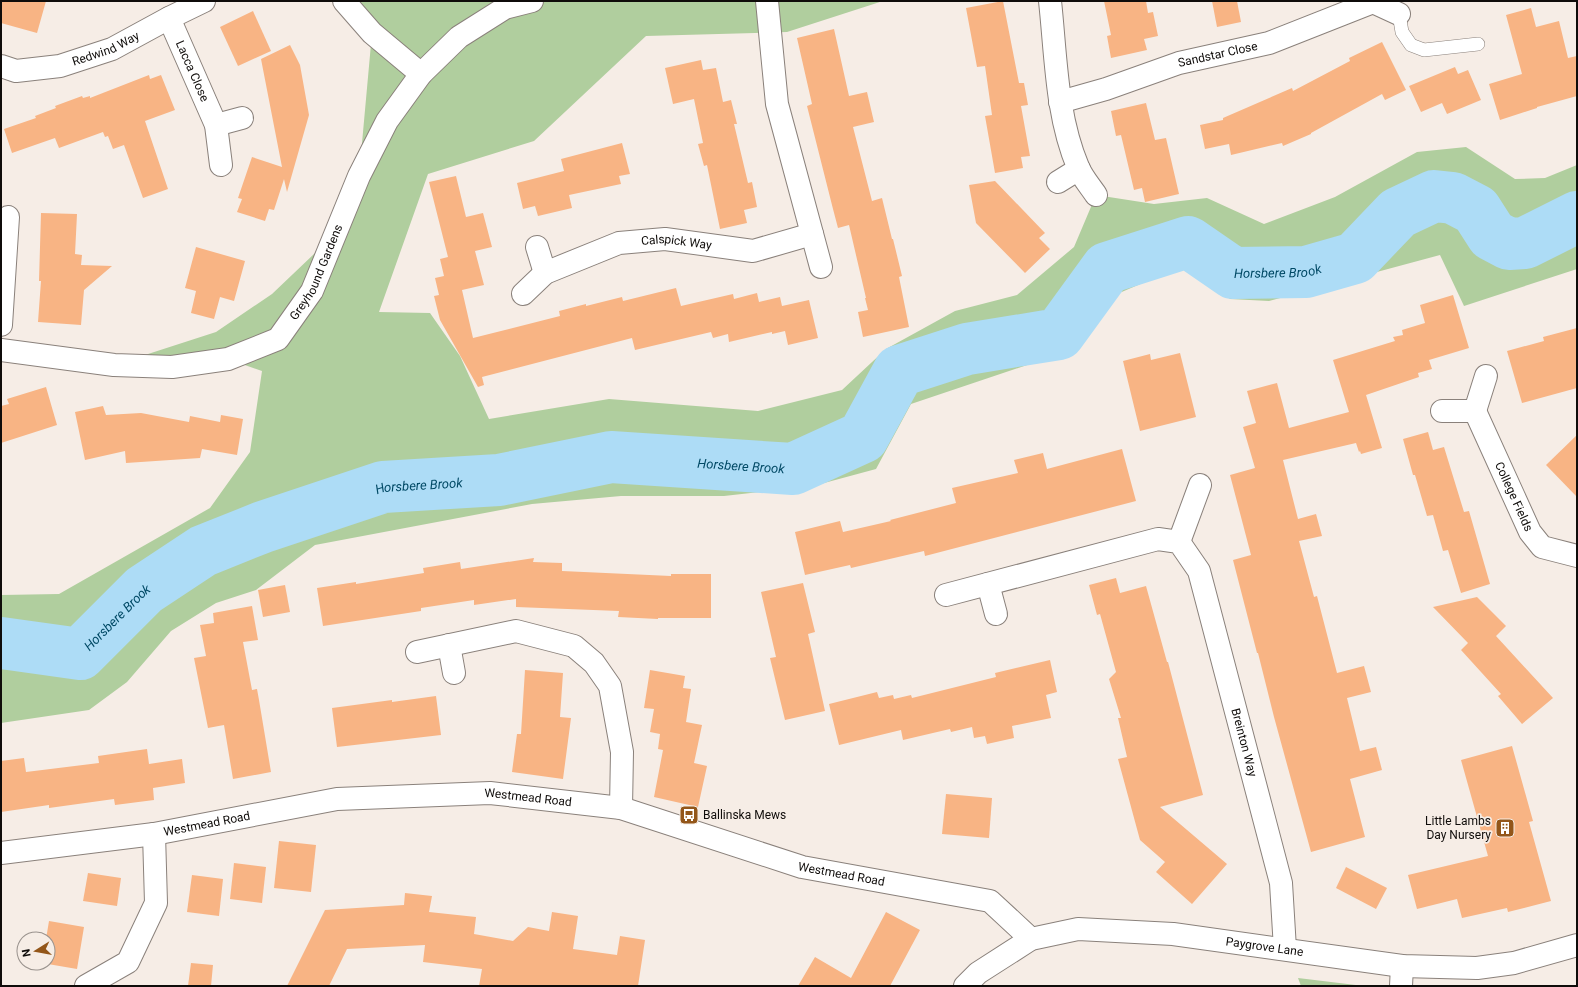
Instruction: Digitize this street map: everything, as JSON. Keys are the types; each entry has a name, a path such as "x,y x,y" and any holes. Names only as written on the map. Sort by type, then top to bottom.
{"street":[{"name":"Redwind Way","path":"1,66 16,71 60,66 112,49 204,1"},
{"path":"344,1 372,33 421,74"},
{"name":"Greyhound Gardens","path":"1,350 114,365 172,367 228,359 278,339 312,292 359,176 387,121 421,74 459,37 505,8 532,1"},
{"path":"767,1 777,104 821,267"},
{"path":"1050,1 1060,102 1068,141 1079,169 1096,195"},
{"name":"Sandstar Close","path":"1060,102 1106,89 1179,63 1269,43 1373,2 1399,14"},
{"name":"Lacca Close","path":"169,18 216,125 221,164"},
{"path":"216,125 242,118"},
{"path":"1058,182 1079,169"},
{"path":"1,324 8,217"},
{"name":"Calspick Way","path":"523,294 545,273 620,243 665,239 754,251 812,234"},
{"path":"537,247 545,273"},
{"path":"1442,411 1475,411 1486,376"},
{"name":"College Fields","path":"1475,411 1530,532 1542,547 1577,556"},
{"path":"946,595 1158,539 1179,542 1200,485"},
{"name":"Breinton Way","path":"1179,542 1200,571 1282,883 1285,950"},
{"path":"988,584 996,614"},
{"path":"417,652 516,631 574,646 594,663 610,686 622,752 621,808"},
{"path":"449,645 454,673"},
{"name":"Westmead Road","path":"1,853 154,834 337,799 490,793 621,808 802,867 990,901 1032,939"},
{"path":"86,986 128,962 156,903 154,834"},
{"name":"Paygrove Lane","path":"964,986 978,973 1032,939 1078,929 1173,934 1285,950 1402,976 1514,963 1577,945"}],"lane":[{"path":"1399,14 1402,32 1411,45 1424,50 1478,44"}],"green space":[{"path":"344,1 883,1 787,32 646,36 534,141 428,174 379,312 430,313 460,356 489,419 609,399 758,411 842,390 886,349 955,311 1017,295 1074,247 1096,195 1154,204 1207,198 1264,224 1335,197 1417,152 1466,147 1515,179 1545,178 1577,165 1577,269 1464,306 1440,255 1269,301 1230,299 1187,264 1117,294 1078,348 911,404 876,469 813,486 724,496 621,496 532,504 315,545 256,590 216,603 171,631 127,682 89,710 1,723 1,595 59,594 210,508 250,452 262,371 228,359 114,365 216,332 272,294 335,234 359,176 372,33"},
{"path":"1298,978 1364,986 1301,986"}],"building":[{"path":"1,1 46,1 37,33 1,23"},
{"path":"1003,1 1019,83 1024,83 1028,105 1021,106 1030,156 1021,157 1023,168 995,173 985,116 992,115 985,66 977,67 966,8"},
{"path":"1104,1 1146,1 1148,13 1153,12 1158,36 1144,39 1147,50 1111,58 1107,36 1111,35"},
{"path":"1212,1 1237,1 1241,22 1217,27"},
{"path":"1531,8 1536,27 1559,21 1568,58 1577,56 1577,96 1537,107 1500,120 1489,84 1522,74 1506,15"},
{"path":"253,11 271,51 238,66 220,27"},
{"path":"834,29 849,96 867,92 874,122 853,127 872,201 882,198 902,276 899,277 909,327 863,337 858,312 868,310 866,298 849,225 838,228 807,106 812,104 797,38"},
{"path":"1382,42 1406,90 1385,100 1382,94 1311,134 1283,146 1282,143 1231,155 1229,144 1205,149 1200,125 1223,120 1223,118 1292,88 1293,91 1350,61 1349,58"},
{"path":"290,45 300,65 309,115 287,192 284,179 274,210 269,209 265,221 237,212 242,199 238,198 252,157 282,167 261,59"},
{"path":"701,60 703,70 716,68 723,102 731,100 737,124 734,124 748,183 752,182 757,207 744,210 747,223 720,229 707,165 704,166 698,144 703,143 694,99 673,104 665,68"},
{"path":"1455,67 1458,74 1468,70 1481,100 1447,114 1442,103 1421,112 1409,86"},
{"path":"149,75 150,79 161,75 175,110 145,121 168,189 143,198 124,145 113,149 108,136 105,137 103,132 59,148 55,138 12,153 4,129 36,118 35,116 56,108 55,106 82,96 83,98 90,96 90,98"},
{"path":"1146,103 1155,140 1166,138 1179,194 1145,202 1142,188 1134,190 1121,135 1116,136 1111,111"},
{"path":"622,143 630,174 619,176 621,184 569,195 572,208 538,216 535,206 523,209 517,183 564,171 561,159"},
{"path":"456,176 466,217 483,213 492,247 475,251 484,285 462,290 473,338 560,316 559,311 586,304 586,306 622,297 623,301 676,288 681,306 733,294 734,299 757,293 759,302 780,297 782,306 809,300 818,338 788,345 785,331 772,334 772,332 729,342 728,334 713,338 711,332 635,350 632,338 482,377 484,385 478,387 440,320 434,296 439,295 435,278 444,276 440,259 448,257 429,182"},
{"path":"995,181 1045,233 1039,238 1050,249 1025,273 976,223 969,185"},
{"path":"41,213 77,214 75,254 82,255 81,265 112,266 84,290 81,325 38,322 41,281 39,281"},
{"path":"196,247 245,261 234,301 220,297 214,319 191,313 196,291 185,288"},
{"path":"1453,295 1469,348 1429,360 1432,369 1418,373 1419,377 1366,395 1382,448 1361,454 1356,443 1283,460 1298,519 1316,514 1322,536 1299,541 1314,597 1317,596 1337,673 1364,666 1371,692 1347,698 1360,751 1376,747 1382,770 1350,779 1365,837 1311,852 1233,560 1251,555 1230,475 1255,468 1243,427 1256,423 1247,391 1277,383 1289,428 1349,412 1333,360 1395,341 1393,337 1403,335 1402,330 1425,323 1420,305"},
{"path":"1577,328 1577,388 1522,403 1507,351 1544,341 1543,337"},
{"path":"1180,353 1196,417 1140,431 1123,361 1150,354 1151,360"},
{"path":"46,387 57,425 1,443 1,406 9,404 7,399"},
{"path":"103,406 106,415 141,413 189,422 190,416 220,422 221,415 243,419 237,455 202,449 200,458 126,463 125,451 85,460 75,412"},
{"path":"1428,432 1433,450 1444,447 1464,512 1469,511 1490,584 1461,593 1448,550 1443,551 1433,515 1427,516 1403,439"},
{"path":"1577,435 1577,497 1546,465"},
{"path":"1122,449 1136,501 925,556 924,551 851,568 850,565 805,575 795,532 840,521 843,532 891,521 890,520 956,503 952,488 1018,473 1014,460 1043,453 1047,469"},
{"path":"534,558 533,562 562,563 562,571 671,576 671,574 711,574 711,618 658,619 618,617 619,611 516,607 516,599 474,605 474,600 421,608 421,611 323,626 317,588 356,582 356,584 424,573 423,568 460,562 461,569"},
{"path":"1116,578 1120,593 1146,586 1168,662 1203,795 1160,807 1227,864 1192,904 1156,872 1165,862 1140,840 1118,759 1127,757 1118,718 1121,718 1109,679 1116,672 1100,614 1097,615 1089,585"},
{"path":"803,583 815,632 808,634 825,711 785,720 770,658 776,657 761,592"},
{"path":"285,585 290,612 263,617 258,590"},
{"path":"1477,597 1506,626 1496,636 1553,698 1522,724 1498,696 1501,694 1461,650 1468,643 1433,607"},
{"path":"252,606 258,640 243,642 252,690 257,689 271,772 233,779 224,725 208,728 194,658 206,656 200,625 214,623 213,613"},
{"path":"1050,660 1057,692 1046,695 1051,718 1012,726 1014,738 987,744 985,736 974,738 972,727 951,732 950,729 903,740 901,730 839,745 829,704 877,692 879,698 893,695 894,699 911,695 912,698 996,677 995,673"},
{"path":"525,670 563,673 560,717 571,718 563,779 512,772 517,734 521,734"},
{"path":"650,670 685,676 683,688 691,689 686,722 702,725 694,763 707,766 698,807 654,797 663,750 658,749 660,734 650,732 654,709 644,708"},
{"path":"436,696 441,735 337,747 332,708"},
{"name":"Little Lambs Day Nursery","path":"1512,746 1533,821 1529,822 1551,901 1508,912 1507,908 1462,918 1457,899 1417,909 1408,875 1488,856 1461,760"},
{"path":"147,749 149,764 182,759 185,783 153,788 154,800 115,805 114,799 49,808 49,805 1,812 1,761 24,758 26,772 99,763 98,756"},
{"path":"946,794 992,798 989,838 942,834"},
{"path":"279,841 316,845 311,892 274,888"},
{"path":"234,863 266,867 262,903 230,899"},
{"path":"1346,867 1387,888 1376,909 1336,888"},
{"path":"88,873 121,878 117,906 83,901"},
{"path":"192,875 223,879 219,916 187,912"},
{"path":"405,893 432,896 429,912 476,917 474,934 513,941 528,927 549,931 552,912 578,916 573,949 617,955 620,936 645,940 638,986 479,986 482,969 423,962 425,945 347,949 329,986 287,986 325,910 404,905"},
{"path":"886,912 920,930 890,986 798,986 815,957 851,978"},
{"path":"49,921 84,927 77,969 56,965 56,931 47,931"},
{"path":"191,963 213,965 211,986 188,986"}],"waterway":[{"name":"Horsbere Brook","path":"1,643 80,654 144,590 203,551 263,527 383,487 499,480 611,457 793,469 863,437 899,371 967,349 1059,334 1107,268 1188,242 1233,273 1306,272 1355,258 1398,213 1434,196 1453,198 1476,210 1492,235 1509,244 1525,243 1577,217"}],"place":[{"name":"Ballinska Mews","path":"689,815"},
{"name":"Little Lambs Day Nursery","path":"1505,828"}]}
